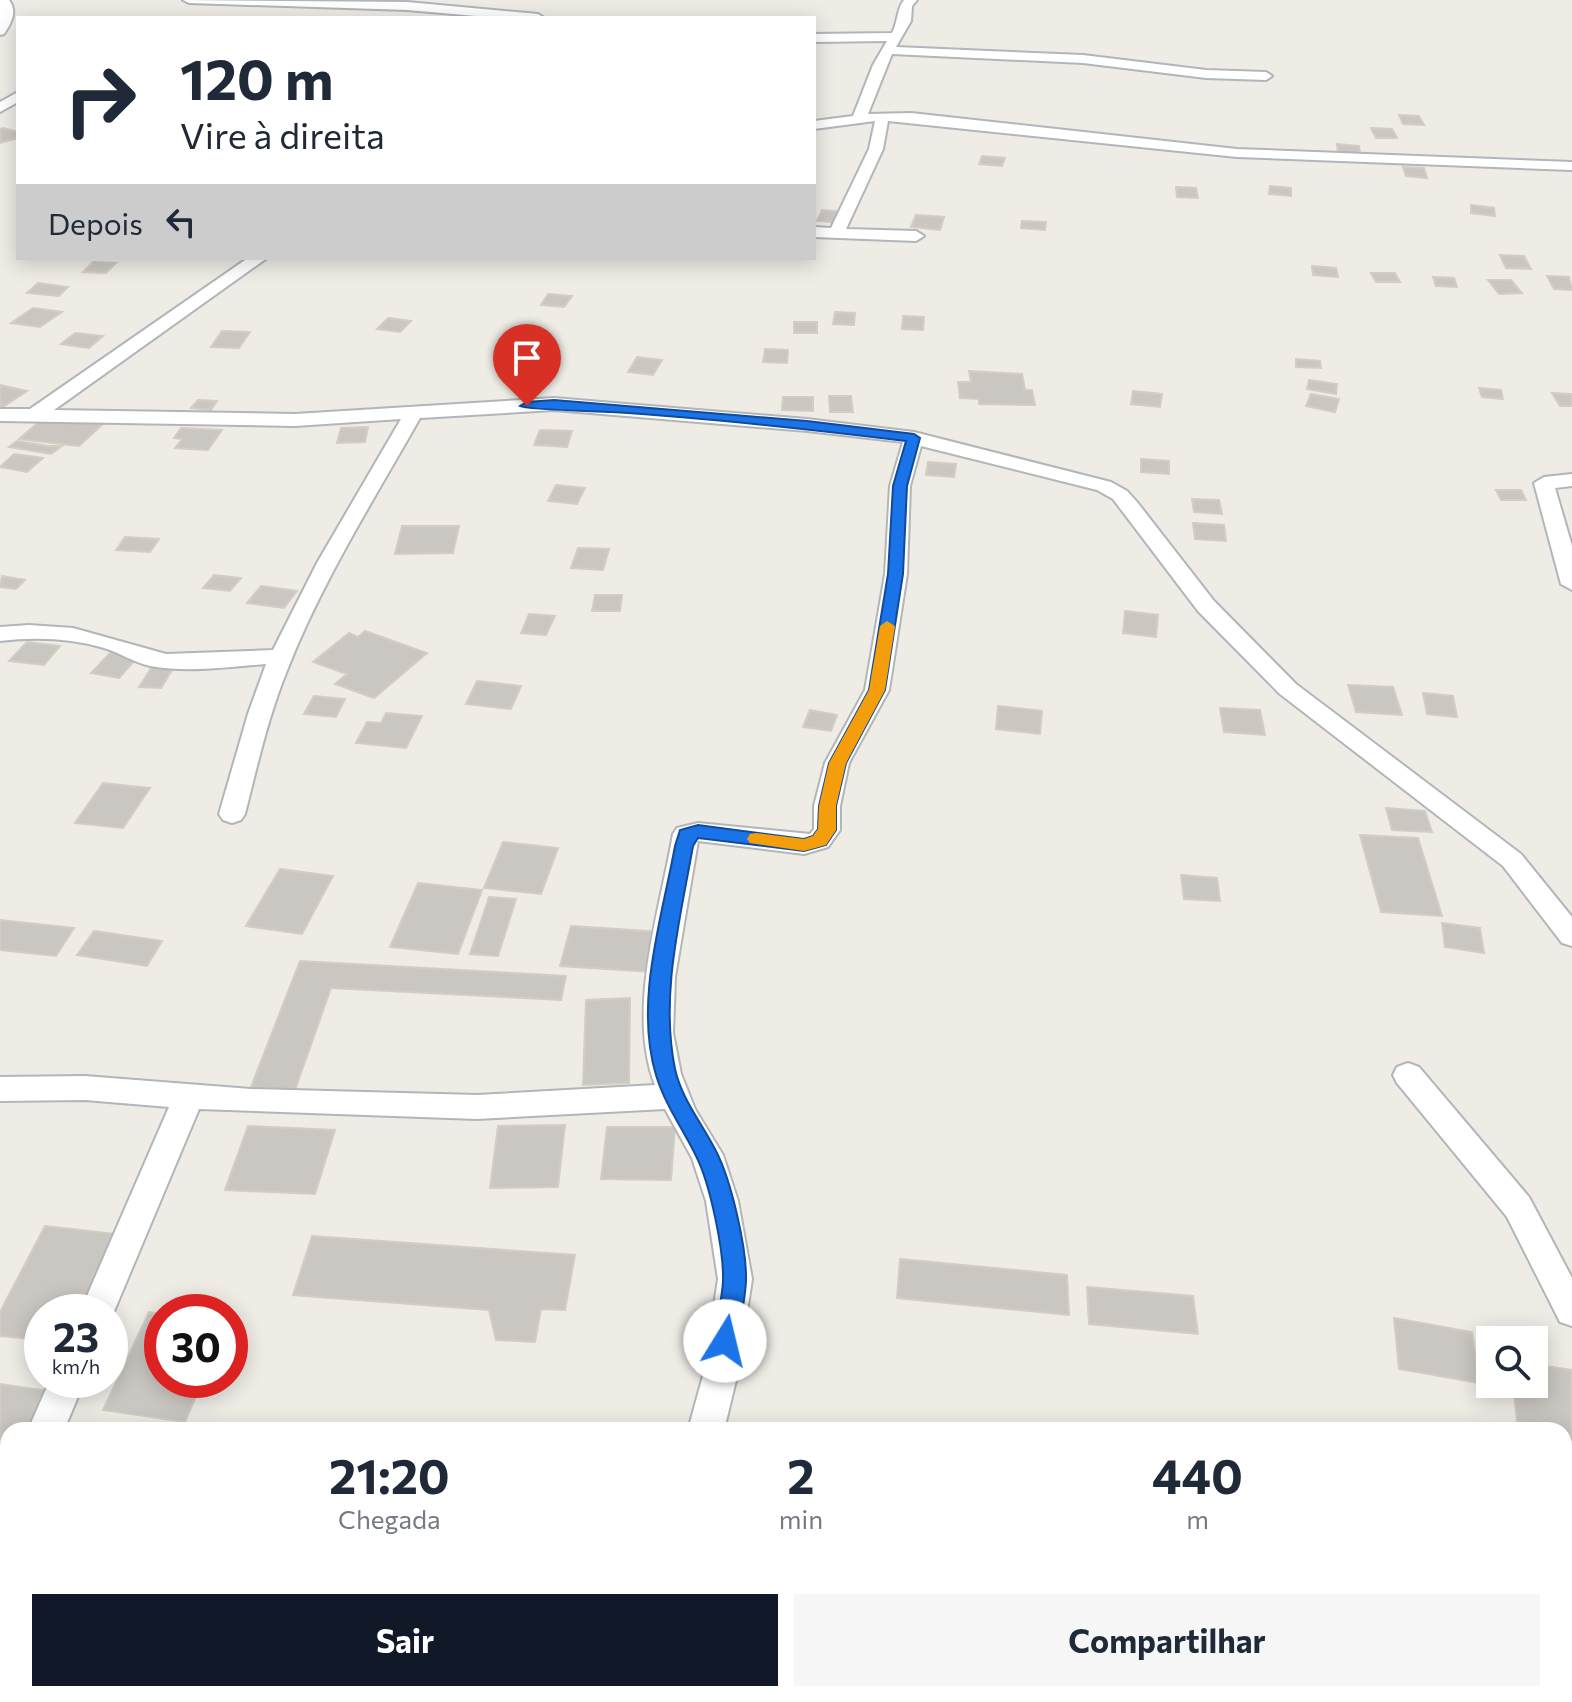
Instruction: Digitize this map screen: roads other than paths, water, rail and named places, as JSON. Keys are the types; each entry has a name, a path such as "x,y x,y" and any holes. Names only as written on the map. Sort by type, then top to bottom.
{"street":[{"path":"0,31 7,20 7,5 3,0"},
{"path":"189,0 420,6 518,16"},
{"path":"859,119 888,50 905,21 906,5 911,0"},
{"path":"816,38 855,40 896,36"},
{"path":"855,40 888,50 1083,59 1206,74 1266,76"},
{"path":"0,108 16,96"},
{"path":"836,233 874,159 882,138 882,117"},
{"path":"816,125 882,117 940,119 1032,132 1237,153 1572,166"},
{"path":"816,232 916,236"},
{"path":"34,415 256,260"},
{"path":"0,415 295,420 554,404 807,425 914,438 1104,486 1120,495 1206,606 1288,689 1512,860 1572,936"},
{"path":"232,814 247,753 281,656 319,580 413,414"},
{"path":"708,1422 721,1372 735,1279 719,1189 707,1155 674,1096 658,1033 660,991 686,834 710,833 804,845 819,841 827,830 827,806 837,763 877,690 896,574 900,486 914,438"},
{"path":"1572,480 1544,483 1572,584"},
{"path":"0,634 29,630 73,635 117,645 148,659 169,661 281,656"},
{"path":"1408,1075 1518,1207 1572,1311"},
{"path":"0,1089 85,1088 251,1101 477,1107 674,1096"},
{"path":"105,1294 189,1096"},
{"path":"50,1422 60,1398"}]}
